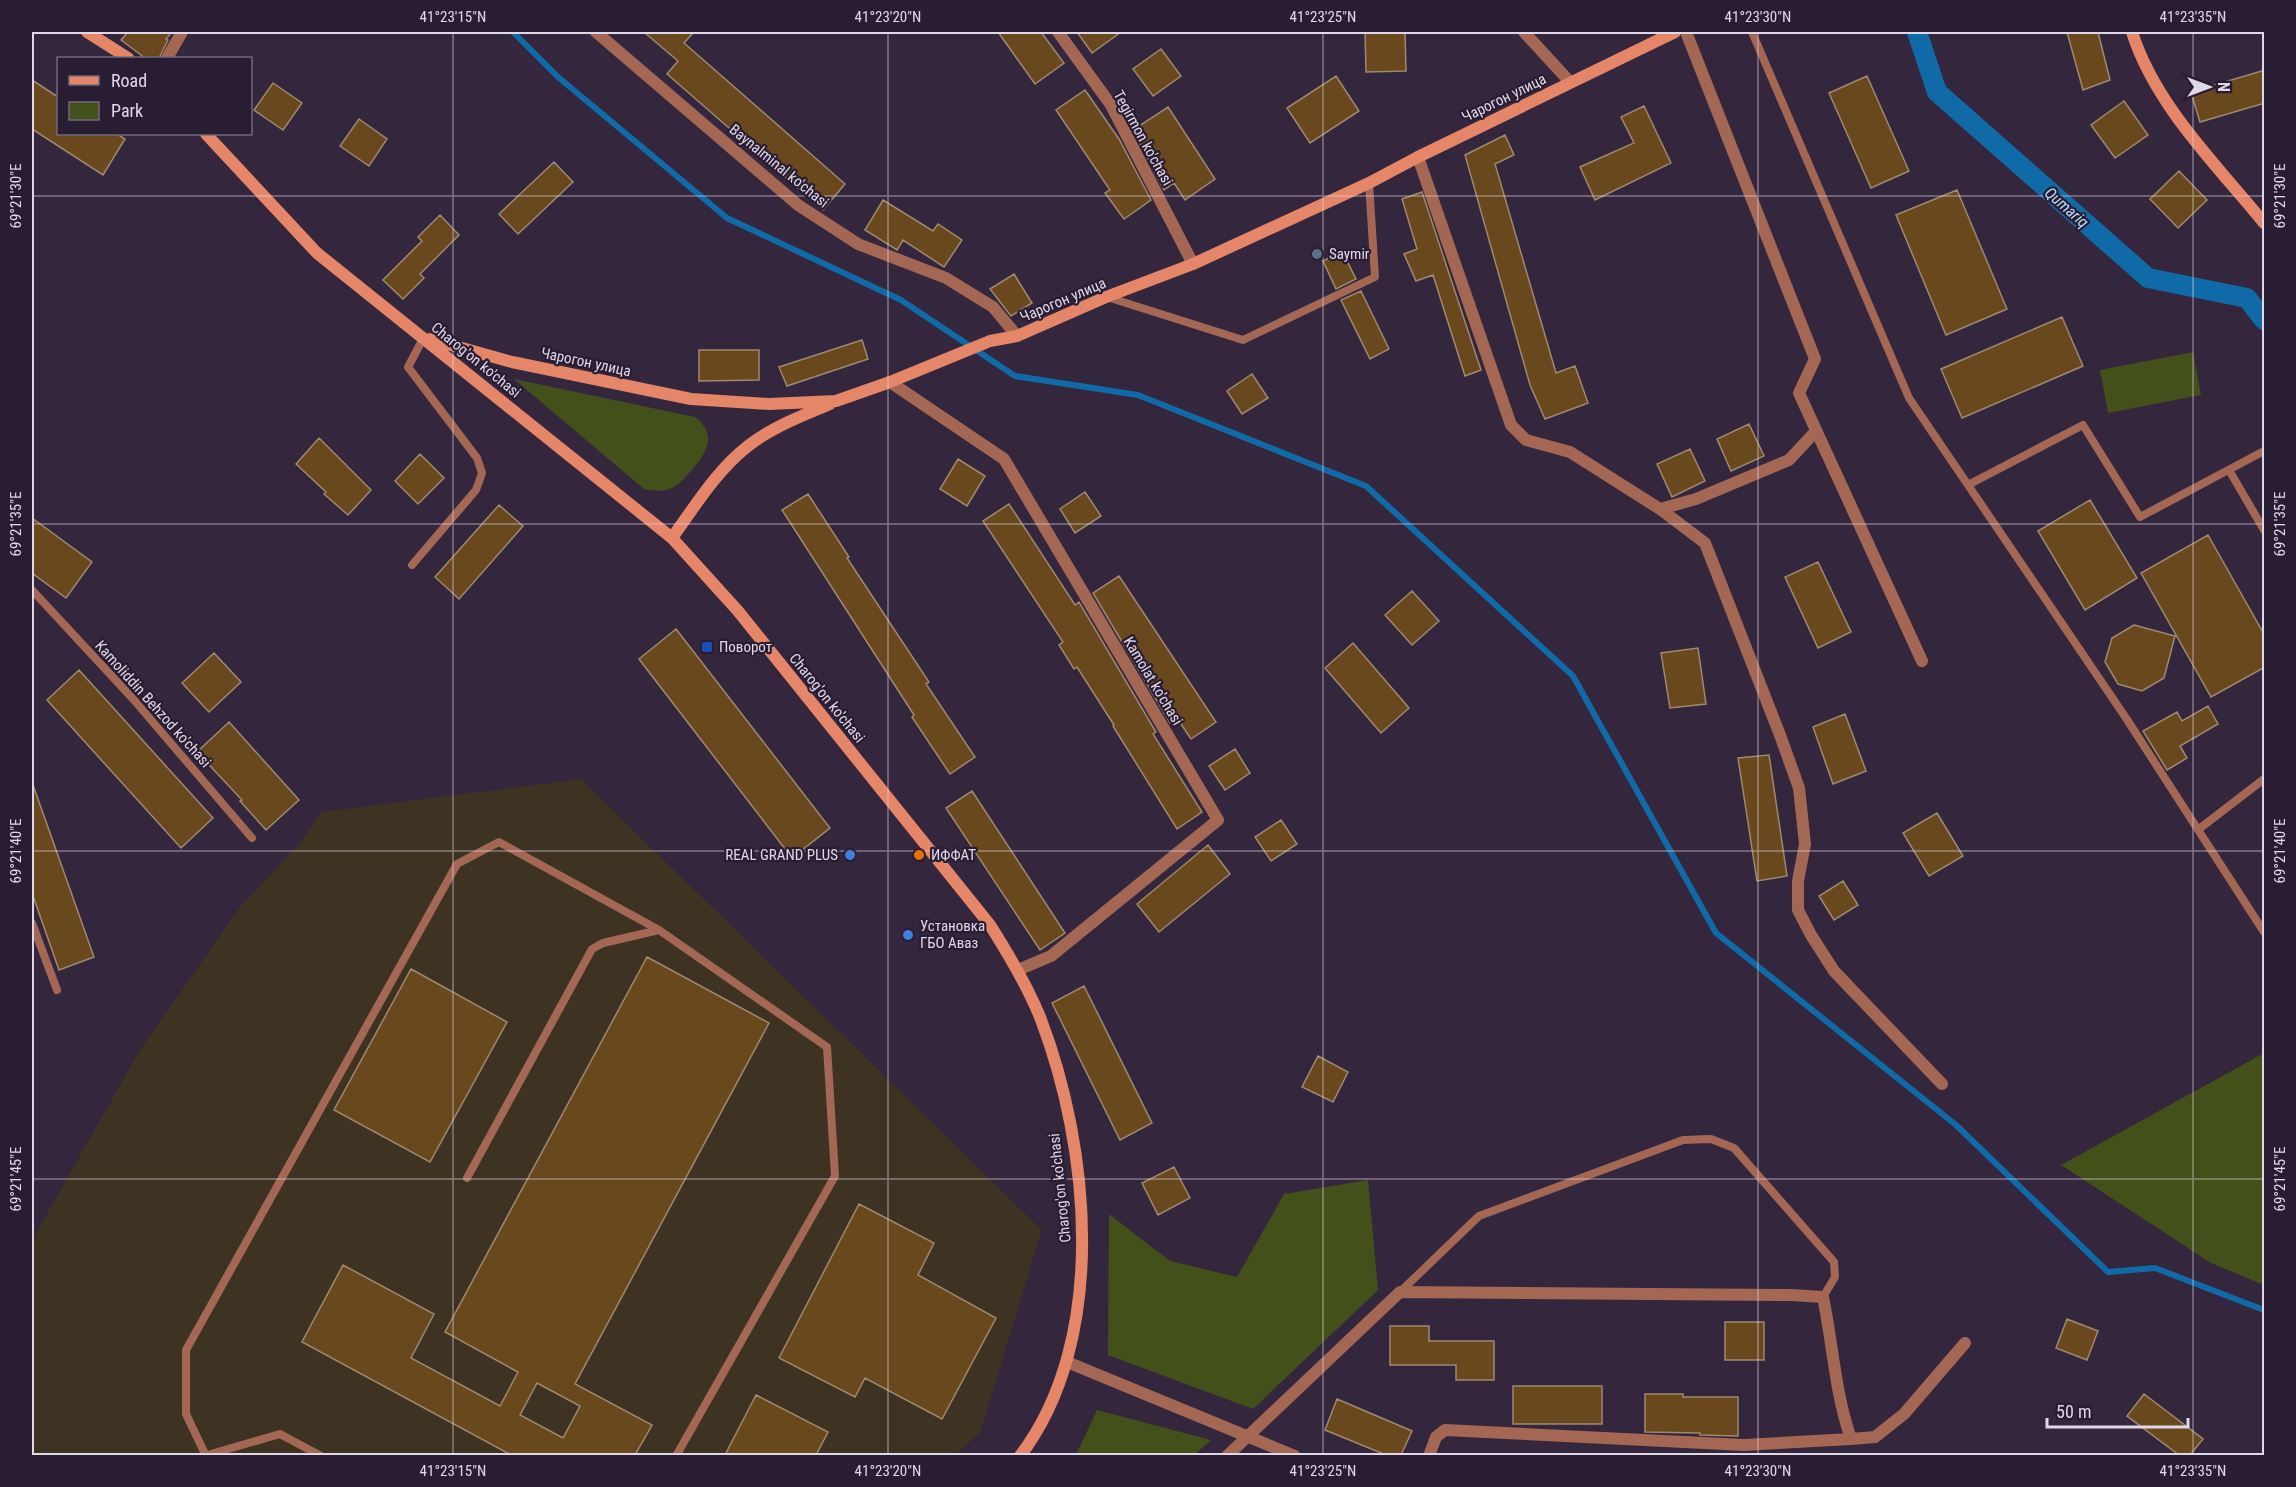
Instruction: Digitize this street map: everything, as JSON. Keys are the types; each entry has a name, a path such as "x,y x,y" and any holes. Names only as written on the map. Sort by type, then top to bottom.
{"main road":[{"path":"87,32 126,57"},
{"name":"Чарогон улица","path":"423,337 512,362 691,399 769,404 836,401 890,382 990,341 1017,336 1106,297 1193,264 1369,183 1675,32"},
{"path":"2132,32 2149,75 2174,113 2265,223"},
{"name":"Charog'on ko'chasi","path":"207,135 317,253 672,538 738,611 990,925 1018,970 1039,1016 1055,1061 1075,1156 1082,1260 1078,1311 1067,1362 1044,1417 1020,1455"},
{"path":"672,538 724,468 748,446 774,429 836,401"}],"street":[{"path":"168,57 182,32"},
{"name":"Baynalminal ko'chasi","path":"596,32 798,205 858,244 946,278 993,307 1017,336"},
{"name":"Tegirmon ko'chasi","path":"1058,32 1111,105 1193,264"},
{"path":"1524,32 1570,82"},
{"path":"1686,32 1815,359 1798,393 1922,661"},
{"path":"1418,157 1511,425 1526,440 1570,452 1660,508 1705,543 1798,788 1804,844 1798,881 1798,910 1834,971 1942,1084"},
{"name":"Kamolat ko'chasi","path":"890,382 1004,459 1218,820 1051,956 1018,970"},
{"path":"1660,508 1696,499 1789,460 1816,430"},
{"path":"1227,1455 1400,1292 1779,1294 1823,1297 1841,1410 1851,1439"},
{"path":"1430,1455 1436,1437 1445,1430 1744,1445 1875,1437 1904,1414 1965,1343"},
{"path":"1067,1362 1295,1455"}],"lane":[{"path":"1752,32 1909,398 2199,829 2265,932"},
{"path":"1106,297 1244,340 1375,277 1369,183"},
{"path":"412,565 476,490 482,473 477,458 408,367 423,337"},
{"path":"1968,485 2084,425 2140,517 2265,451"},
{"path":"2229,470 2265,530"},
{"name":"Kamoliddin Behzod ko'chasi","path":"32,590 134,700 252,838"},
{"path":"2199,829 2265,779"},
{"path":"321,1455 280,1434 205,1455 186,1414 186,1350 457,864 499,842 659,930 827,1047 835,1176 676,1455"},
{"path":"32,923 57,990"},
{"path":"467,1178 592,950 603,943 659,930"},
{"path":"1400,1292 1479,1216 1683,1140 1711,1138 1734,1148 1834,1262 1835,1277 1823,1297"}],"shaded area":[{"path":"581,779 1042,1230 980,1433 955,1455 32,1456 32,1240 140,1050 240,907 300,843 322,812"}],"green space":[{"path":"2193,352 2201,395 2108,413 2100,370"},
{"path":"514,379 695,417 707,431 707,446 700,460 677,485 661,491 644,489"},
{"path":"2264,1053 2264,1285 2211,1263 2061,1165"},
{"path":"1368,1180 1378,1290 1253,1409 1108,1355 1109,1214 1170,1261 1237,1277 1284,1194"},
{"path":"1097,1410 1211,1440 1194,1455 1076,1455"}],"building":[{"path":"128,32 172,32 166,39 168,40 160,57 144,57 121,40"},
{"path":"644,32 694,32 684,43 845,184 823,210 667,74 678,61"},
{"path":"998,32 1041,32 1064,63 1035,84"},
{"path":"1077,32 1121,32 1092,53"},
{"path":"1365,32 1405,32 1406,71 1366,72"},
{"path":"2067,32 2098,32 2110,80 2083,90"},
{"path":"1161,49 1181,76 1153,96 1133,69"},
{"path":"2265,70 2265,103 2200,122 2191,92"},
{"path":"1336,76 1359,111 1310,143 1287,108"},
{"path":"1867,76 1909,171 1871,188 1829,93"},
{"path":"32,80 57,96 57,135 119,135 125,139 103,175 32,129"},
{"path":"273,83 302,103 283,130 254,110"},
{"path":"1085,90 1119,139 1151,200 1124,219 1105,193 1110,190 1056,110"},
{"path":"2124,101 2148,135 2115,158 2091,125"},
{"path":"1644,106 1671,163 1595,200 1580,167 1634,143 1621,117"},
{"path":"1168,107 1215,179 1185,200 1174,183 1164,190 1133,130"},
{"path":"359,119 387,139 369,166 340,146"},
{"path":"1505,135 1514,155 1495,164 1556,373 1575,366 1588,403 1545,419 1530,385 1465,155"},
{"path":"554,162 573,182 518,234 499,214"},
{"path":"2179,171 2207,200 2178,228 2150,199"},
{"path":"1957,190 2007,309 1946,335 1896,215"},
{"path":"1422,192 1481,370 1465,376 1433,275 1416,281 1404,254 1417,249 1402,199"},
{"path":"883,200 933,231 938,224 962,240 944,267 903,240 897,250 865,230"},
{"path":"440,215 459,235 420,274 424,278 403,299 383,280 422,241 418,237"},
{"path":"1342,251 1356,279 1336,289 1323,261"},
{"path":"1014,274 1032,303 1011,316 990,289"},
{"path":"1361,291 1389,349 1370,359 1341,300"},
{"path":"2062,317 2083,366 1962,418 1941,369"},
{"path":"862,340 868,359 787,386 779,367"},
{"path":"699,350 759,350 759,380 699,381"},
{"path":"1252,374 1268,398 1242,414 1227,391"},
{"path":"1749,424 1764,456 1731,471 1717,439"},
{"path":"319,438 371,490 348,515 324,494 326,492 296,464"},
{"path":"1690,449 1705,481 1672,497 1657,464"},
{"path":"420,454 444,478 418,504 395,481"},
{"path":"958,459 985,476 967,506 940,489"},
{"path":"1085,492 1101,516 1075,533 1060,509"},
{"path":"808,494 849,557 847,558 929,682 926,684 975,757 950,774 782,510"},
{"path":"2090,500 2137,578 2085,610 2038,531"},
{"path":"1009,504 1075,605 1079,602 1156,732 1153,734 1202,812 1177,829 1077,667 1074,669 1059,645 1063,642 983,521"},
{"path":"499,505 523,526 459,599 435,577"},
{"path":"32,518 92,562 66,598 32,573"},
{"path":"2208,535 2265,636 2265,667 2211,697 2141,573"},
{"path":"1818,562 1851,632 1818,648 1785,577"},
{"path":"1119,576 1216,722 1191,739 1177,718 1170,723 1093,593"},
{"path":"1412,591 1439,621 1412,645 1385,615"},
{"path":"2134,625 2175,636 2164,678 2142,691 2118,684 2105,662 2112,638"},
{"path":"676,629 830,828 792,858 639,659"},
{"path":"1353,643 1409,708 1381,733 1325,668"},
{"path":"1698,648 1706,704 1670,708 1661,653"},
{"path":"214,653 241,682 209,712 182,683"},
{"path":"79,670 213,818 181,848 47,700"},
{"path":"2208,706 2218,724 2180,746 2187,758 2167,770 2143,731 2177,712 2182,721"},
{"path":"1845,714 1866,771 1833,784 1813,727"},
{"path":"229,722 299,800 266,830 240,801 242,800 197,752"},
{"path":"1235,749 1250,773 1225,790 1209,766"},
{"path":"1769,755 1787,876 1757,881 1738,758"},
{"path":"32,785 94,957 59,970 32,893"},
{"path":"972,791 1065,933 1040,950 946,808"},
{"path":"1937,813 1963,856 1929,876 1903,833"},
{"path":"1281,820 1297,844 1271,861 1255,837"},
{"path":"1208,845 1230,874 1159,932 1137,904"},
{"path":"1843,881 1858,905 1834,920 1819,896"},
{"path":"647,957 769,1023 575,1384 652,1425 635,1455 511,1455 302,1342 343,1265 434,1314 411,1358 500,1406 518,1372 445,1332","holes":["537,1383 580,1406 563,1438 520,1415"]},
{"path":"411,969 507,1022 430,1162 334,1110"},
{"path":"1084,986 1152,1123 1120,1140 1052,1003"},
{"path":"1318,1056 1348,1072 1333,1102 1302,1087"},
{"path":"1174,1167 1190,1198 1158,1215 1142,1183"},
{"path":"859,1204 934,1243 918,1275 996,1318 942,1419 865,1378 855,1397 779,1358"},
{"path":"2067,1319 2098,1331 2087,1360 2056,1348"},
{"path":"1725,1322 1764,1322 1764,1360 1725,1360"},
{"path":"1390,1326 1429,1326 1429,1341 1494,1341 1494,1380 1456,1380 1456,1365 1390,1365"},
{"path":"1513,1386 1602,1386 1602,1424 1513,1424"},
{"path":"1645,1394 1738,1397 1738,1436 1645,1432"},
{"path":"2144,1394 2203,1439 2190,1455 2179,1455 2127,1416"},
{"path":"756,1395 828,1432 816,1455 725,1455"},
{"path":"1337,1399 1412,1431 1401,1455 1386,1455 1325,1430"}],"waterway":[{"path":"513,32 558,77 727,218 901,300 1015,376 1138,395 1366,486 1573,676 1716,933 1956,1125 2108,1272 2155,1268 2264,1310"},
{"name":"Qumariq","path":"1917,32 1937,92 2148,278 2247,298 2264,320"}],"place":[{"name":"Saymir","path":"1317,254"},
{"name":"Поворот","path":"707,647"},
{"name":"REAL GRAND PLUS","path":"850,855"},
{"name":"ИФФАТ","path":"919,855"},
{"name":"Установка ГБО Аваз","path":"908,935"}]}
